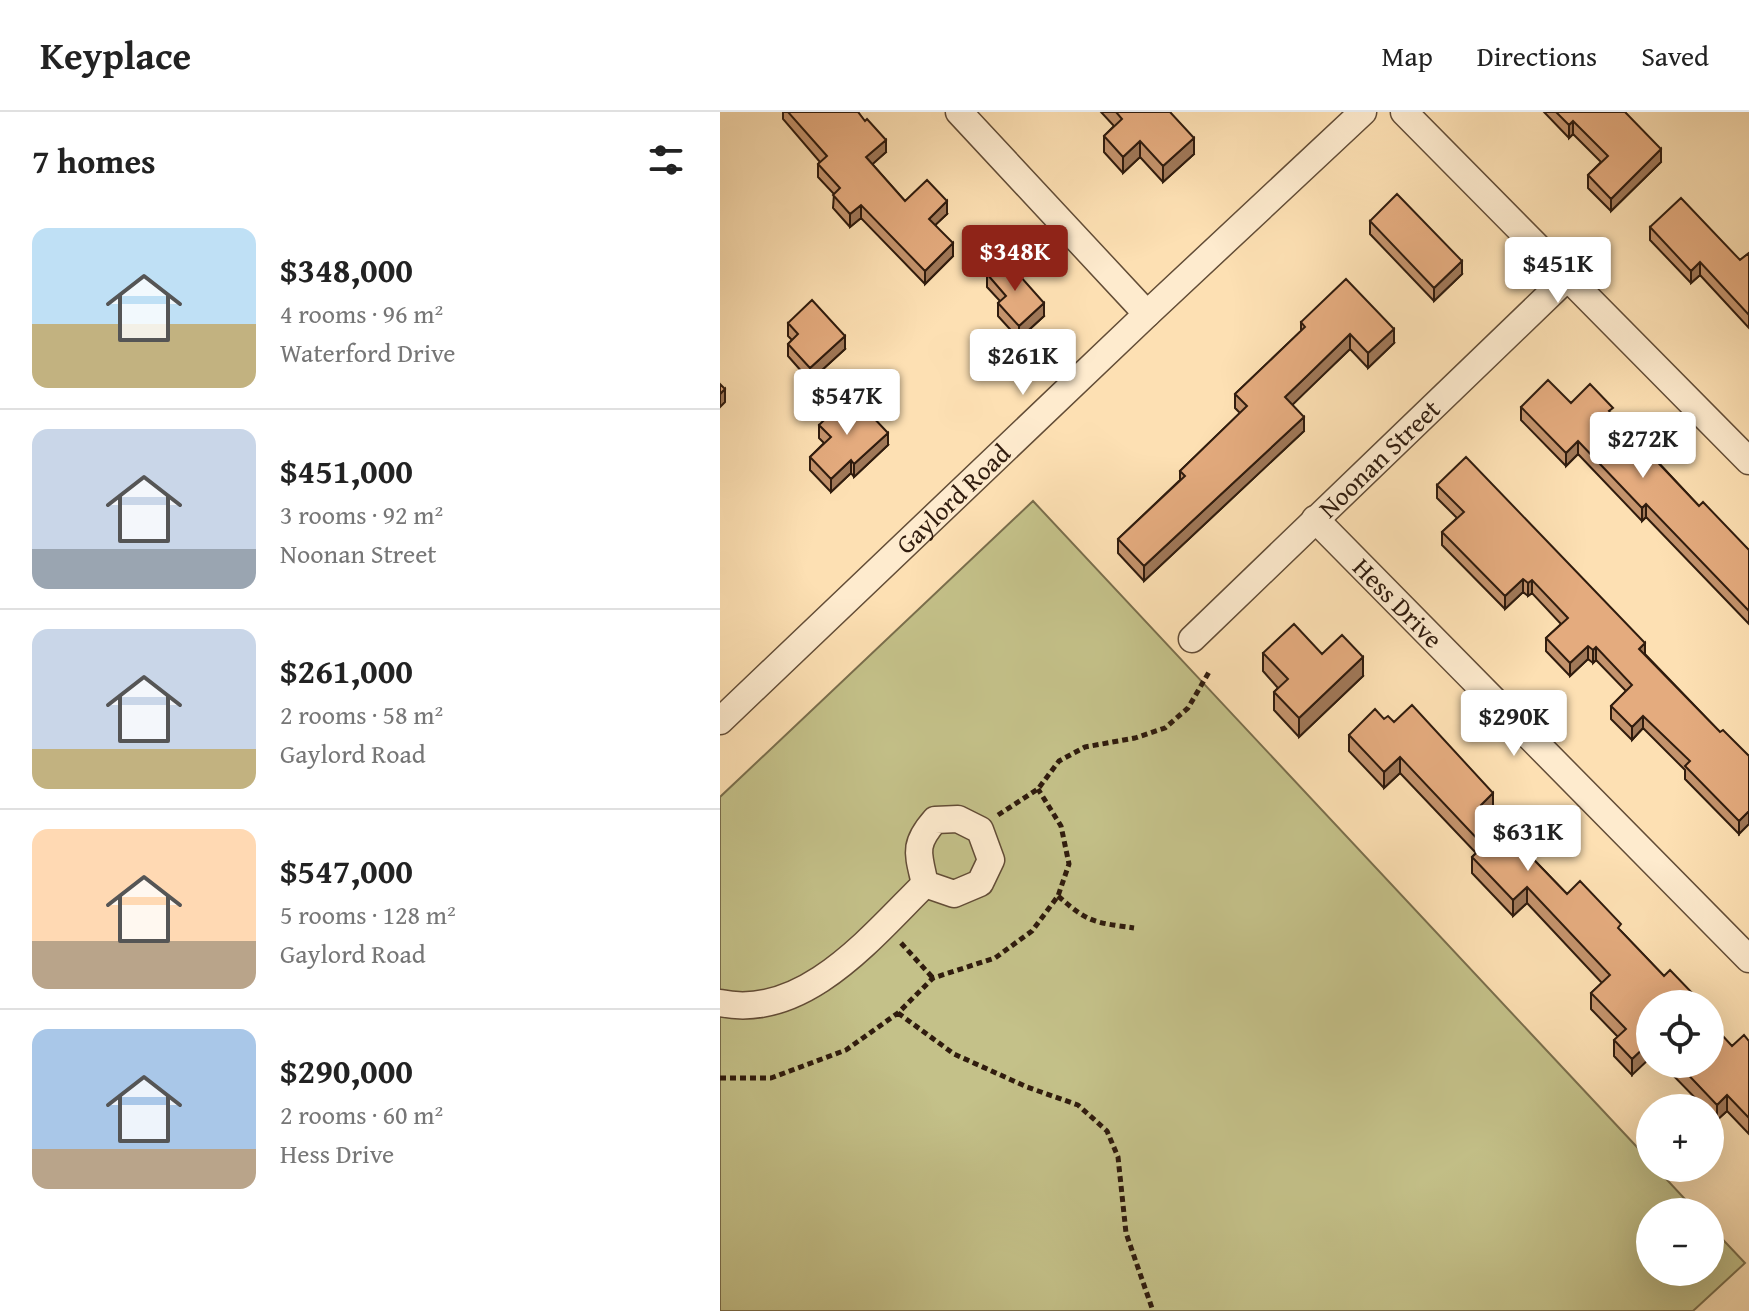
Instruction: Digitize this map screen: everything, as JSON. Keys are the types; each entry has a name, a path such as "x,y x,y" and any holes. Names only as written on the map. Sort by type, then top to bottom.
{"street":[{"path":"959,112 1147,314"},
{"name":"Gaylord Road","path":"720,721 1363,112"},
{"path":"1404,112 1749,461"},
{"name":"Noonan Street","path":"1192,639 1567,278"},
{"name":"Hess Drive","path":"1315,519 1749,959"},
{"path":"958,819 980,830 991,860 980,883 954,894 925,884 918,854 921,835 935,820 958,819"},
{"path":"720,1003 769,1005 805,988 835,969 925,884"}],"path":[{"path":"980,830 1002,811 1038,789 1059,761 1085,747 1135,738 1165,728 1188,708 1209,672"},
{"path":"720,1078 771,1078 846,1050 898,1013 933,978 995,958 1032,931 1058,896 1069,864 1061,826 1038,789"},
{"path":"1058,896 1082,917 1097,923 1134,928"},
{"path":"885,924 933,978"},
{"path":"898,1013 954,1054 1027,1087 1078,1105 1107,1131 1118,1157 1126,1233 1153,1311"}],"shaded area":[{"path":"1033,501 1636,1146 1636,1182 1669,1182 1684,1198 1636,1198 1636,1286 1720,1286 1693,1311 720,1311 720,797"},
{"path":"1724,1241 1745,1263 1724,1282"}],"building":[{"path":"788,112 858,112 865,121 867,119 886,140 866,157 905,201 927,180 947,201 929,219 953,243 925,271 861,205 850,214 833,195 840,188 818,164 827,156"},
{"path":"1116,112 1170,112 1194,138 1163,166 1140,141 1123,157 1104,136 1122,119"},
{"path":"1556,112 1625,112 1661,149 1611,199 1588,175 1608,156 1573,121 1569,125"},
{"path":"1397,194 1462,261 1434,288 1370,221"},
{"path":"1681,198 1740,260 1749,253 1749,315 1700,262 1691,271 1650,227"},
{"path":"1004,258 1044,303 1019,326 998,303 1006,296 987,274"},
{"path":"1346,279 1394,329 1368,353 1350,334 1285,397 1304,417 1144,566 1118,539 1185,476 1180,471 1247,406 1235,394 1305,327 1301,322"},
{"path":"812,300 845,336 810,368 788,344 798,334 788,323"},
{"path":"1548,380 1571,403 1590,384 1613,408 1609,411 1699,506 1703,502 1749,550 1749,611 1646,504 1642,508 1578,441 1566,453 1521,407"},
{"path":"851,394 888,433 854,464 851,460 831,479 810,457 831,437 819,425"},
{"path":"1466,457 1645,643 1639,649 1720,732 1723,730 1749,756 1749,811 1739,821 1685,766 1690,761 1643,716 1632,727 1611,706 1632,685 1596,647 1593,650 1588,646 1570,663 1546,638 1568,618 1532,580 1528,583 1523,579 1505,596 1442,532 1464,512 1437,485"},
{"path":"1294,624 1322,654 1342,635 1363,657 1299,718 1274,692 1288,679 1263,653"},
{"path":"1412,705 1493,793 1481,805 1567,894 1580,881 1621,924 1618,928 1664,976 1670,970 1689,990 1636,990 1636,1055 1632,1059 1614,1040 1626,1029 1591,993 1610,975 1527,887 1513,900 1472,857 1484,846 1400,757 1384,772 1349,735 1375,709 1384,719 1388,716 1394,722"},
{"path":"1744,1035 1749,1041 1749,1118 1727,1095 1724,1098 1724,1094 1707,1094 1691,1078 1724,1078 1724,1037 1732,1046"}]}
